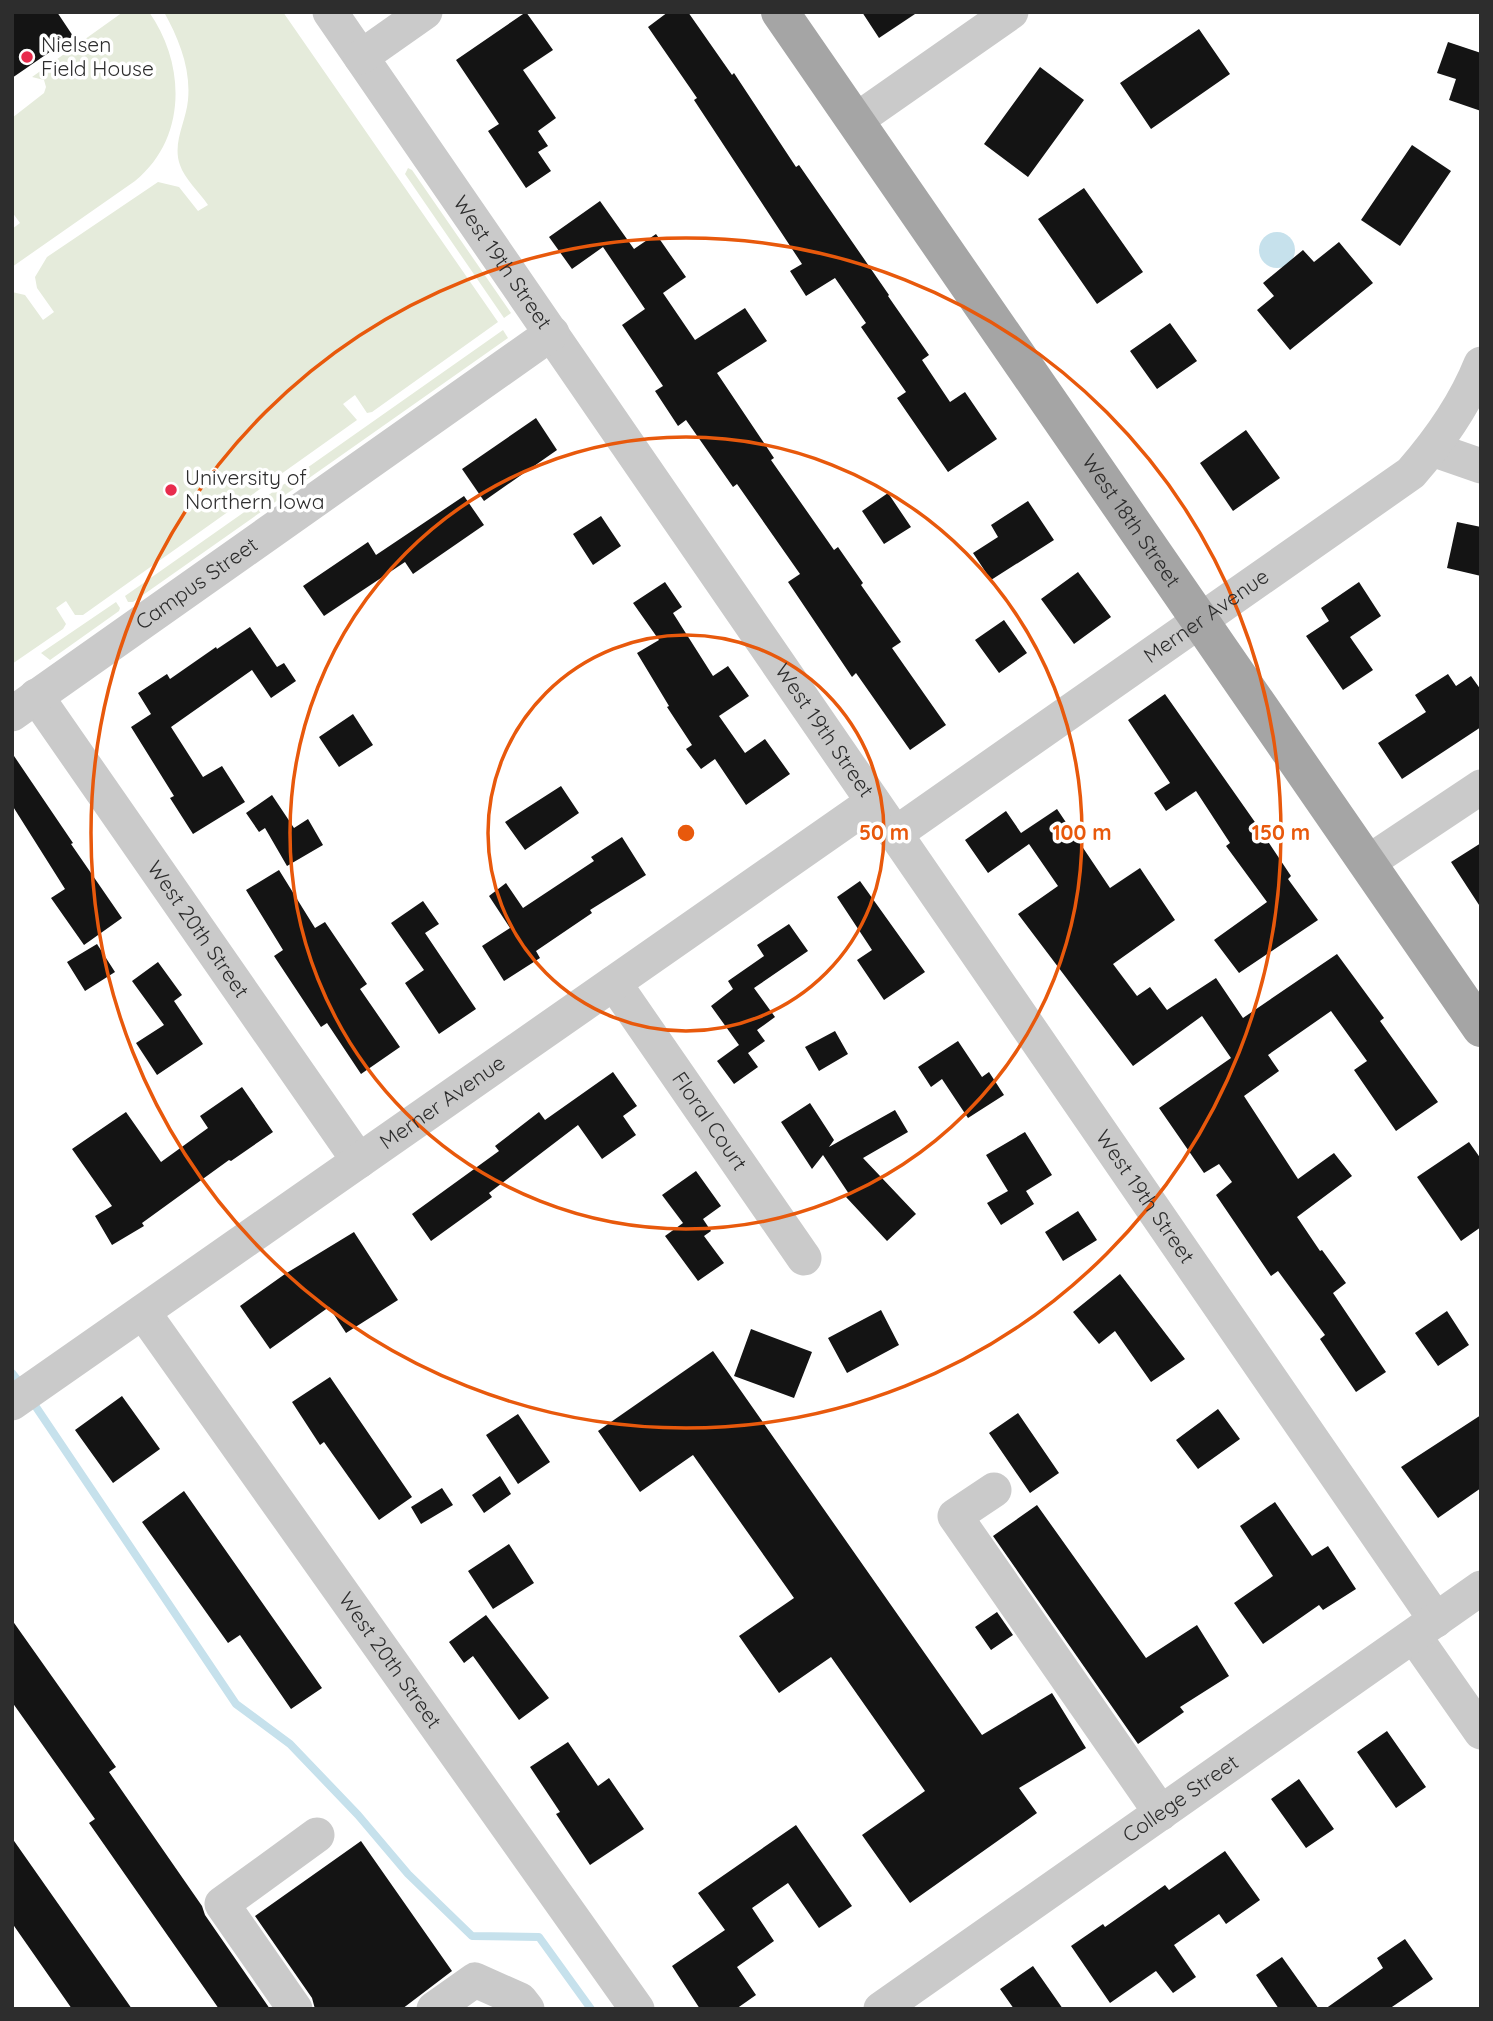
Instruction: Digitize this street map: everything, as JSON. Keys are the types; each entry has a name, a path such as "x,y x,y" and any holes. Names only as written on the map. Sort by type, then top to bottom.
{"main road":[{"name":"West 18th Street","path":"780,12 1481,1028"}],"street":[{"name":"West 19th Street","path":"330,12 895,834 1425,1628 1481,1732"},
{"path":"361,57 425,12"},
{"path":"855,121 1011,12"},
{"name":"Campus Street","path":"24,705 552,333"},
{"name":"Merner Avenue","path":"895,834 1411,473 1432,449 1481,364"},
{"path":"1432,449 1481,466"},
{"name":"West 20th Street","path":"24,705 359,1161"},
{"path":"1367,863 1481,786"},
{"name":"Merner Avenue","path":"22,1396 873,802"},
{"name":"Floral Court","path":"614,983 804,1258"},
{"name":"West 20th Street","path":"143,1312 637,2009"},
{"path":"993,1490 956,1516 1161,1813"},
{"name":"College Street","path":"881,2009 1481,1588"},
{"path":"295,2009 222,1904 317,1835"},
{"path":"434,2009 475,1980 520,2000 527,2009"}],"green space":[{"path":"123,12 149,12 170,54 175,77 175,100 172,123 164,144 152,164 135,181 12,267 12,229 20,223 12,212 12,118 44,93 44,80 32,77"},
{"name":"University of Northern Iowa","path":"164,12 283,12 498,322 372,412 367,413 355,395 343,404 357,420 83,615 75,615 66,601 56,608 66,624 63,629 12,664 12,292 25,295 43,320 54,312 37,288 35,277 47,257 158,182 179,187 198,211 208,205 185,175 178,157 178,141 188,100 188,77 179,44"},
{"path":"408,168 412,170 511,313 504,318 405,174"},
{"path":"503,330 508,338 133,602 128,602 125,596"},
{"path":"116,602 119,611 50,660 41,653"}],"water":[{"path":"1277,232 1289,238 1295,250 1289,262 1277,268 1265,262 1259,250 1265,238"}],"building":[{"name":"Nielsen Field House","path":"12,12 57,12 73,36 12,78"},
{"path":"526,12 553,50 523,70 556,118 538,131 548,146 538,152 551,171 526,188 488,131 499,124 456,60"},
{"path":"668,12 688,12 732,75 734,73 796,167 799,165 889,295 929,355 922,360 950,402 965,392 997,439 948,472 897,398 906,392 861,327 866,323 835,278 806,296 790,271 802,264 694,100 697,98 648,27"},
{"path":"862,12 918,12 879,38"},
{"path":"1199,29 1230,74 1151,129 1120,83"},
{"path":"1448,42 1481,53 1481,111 1449,100 1456,79 1437,73"},
{"path":"1040,67 1084,100 1028,177 984,144"},
{"path":"1412,145 1451,171 1400,246 1361,220"},
{"path":"1084,188 1143,272 1097,304 1038,219"},
{"path":"600,201 634,249 656,234 686,277 663,293 695,340 745,308 767,341 717,373 774,458 771,460 834,550 838,547 863,583 861,585 901,642 892,648 946,725 910,750 856,673 852,677 788,582 800,574 737,484 733,487 686,420 678,426 655,391 663,386 622,325 645,309 603,247 572,269 549,237"},
{"path":"1339,242 1373,283 1290,350 1257,310 1274,296 1263,283 1303,250 1314,262"},
{"path":"1170,323 1197,361 1157,389 1130,351"},
{"path":"536,418 557,450 484,501 462,469"},
{"path":"1246,430 1280,478 1233,511 1200,463"},
{"path":"888,493 911,527 884,544 862,511"},
{"path":"464,496 484,525 413,574 405,562 324,616 303,586 368,542 376,555"},
{"path":"1028,501 1054,540 991,580 973,553 998,537 991,525"},
{"path":"601,516 621,546 593,565 573,534"},
{"path":"1457,522 1481,527 1481,576 1447,568"},
{"path":"1078,572 1111,617 1074,644 1041,599"},
{"path":"665,582 682,607 673,613 713,676 728,666 749,696 719,716 745,753 765,739 790,774 746,805 715,759 701,769 686,749 692,745 637,653 659,640 633,603"},
{"path":"1359,582 1381,616 1350,637 1373,670 1343,690 1306,636 1329,621 1321,608"},
{"path":"1004,620 1027,653 999,673 975,640"},
{"path":"250,627 277,667 284,663 296,681 271,698 252,670 171,727 203,777 222,766 245,802 193,834 170,798 174,796 131,727 151,714 138,693 167,674 170,679"},
{"path":"1448,674 1456,686 1471,676 1481,690 1481,727 1402,779 1378,743 1426,712 1415,695"},
{"path":"1165,694 1257,825 1291,876 1288,879 1318,920 1239,973 1214,940 1267,902 1226,846 1230,843 1196,791 1166,811 1154,793 1170,783 1128,720"},
{"path":"353,714 373,745 339,767 319,737"},
{"path":"12,753 122,918 84,945 51,898 65,889 12,805"},
{"path":"561,786 579,813 525,850 505,822"},
{"path":"272,795 294,828 308,819 323,845 287,866 265,828 259,832 246,813"},
{"path":"1057,809 1110,888 1140,868 1175,920 1113,964 1137,996 1150,987 1167,1010 1216,978 1243,1018 1337,954 1384,1018 1380,1021 1438,1102 1396,1131 1354,1070 1367,1061 1331,1011 1268,1055 1279,1071 1244,1096 1298,1179 1334,1153 1352,1176 1297,1217 1346,1283 1333,1293 1386,1372 1356,1392 1320,1339 1325,1335 1278,1271 1271,1276 1216,1195 1232,1182 1219,1164 1204,1173 1159,1108 1231,1058 1202,1016 1133,1066 1018,914 1058,886 1029,844 988,873 965,840 1006,811 1021,833"},
{"path":"622,837 646,875 590,910 592,913 536,951 540,958 504,981 482,946 510,928 489,896 506,883 523,908 594,861 591,857"},
{"path":"1481,843 1481,908 1451,862"},
{"path":"279,870 315,928 325,922 367,984 360,989 400,1047 361,1074 327,1023 321,1027 274,956 283,950 246,890"},
{"path":"860,881 925,972 884,1000 857,960 872,950 837,897"},
{"path":"423,901 439,924 425,933 476,1009 439,1034 405,983 424,970 391,923"},
{"path":"789,924 808,951 754,988 775,1017 757,1030 765,1041 748,1053 758,1067 734,1084 717,1061 739,1045 711,1006 733,989 728,981 764,956 757,945"},
{"path":"97,944 115,972 85,991 67,962"},
{"path":"158,962 182,995 174,1001 203,1044 157,1075 136,1043 164,1025 132,981"},
{"path":"835,1031 848,1054 819,1071 805,1047"},
{"path":"958,1041 982,1077 989,1072 1004,1095 968,1118 942,1079 931,1087 918,1067"},
{"path":"613,1072 637,1106 623,1116 636,1135 602,1159 578,1125 489,1193 492,1197 431,1241 412,1214 499,1151 495,1146 539,1112 545,1120"},
{"path":"242,1087 273,1132 229,1160 142,1223 144,1226 112,1245 95,1216 112,1206 72,1149 126,1112 161,1162 208,1128 200,1116"},
{"path":"810,1103 834,1140 829,1147 895,1110 908,1132 863,1158 916,1214 887,1241 846,1197 849,1194 823,1155 812,1169 781,1122"},
{"path":"1025,1132 1052,1175 1026,1191 1034,1204 1001,1225 987,1203 1008,1191 986,1155"},
{"path":"1469,1142 1481,1159 1481,1227 1461,1241 1417,1177"},
{"path":"696,1171 721,1206 703,1219 711,1231 704,1236 724,1263 698,1281 665,1236 683,1223 662,1195"},
{"path":"1078,1211 1097,1240 1063,1261 1045,1232"},
{"path":"354,1232 398,1300 346,1333 329,1307 270,1349 240,1306 285,1274"},
{"path":"1120,1274 1185,1359 1151,1382 1115,1331 1099,1344 1073,1312"},
{"path":"881,1310 899,1345 847,1373 828,1338"},
{"path":"1447,1311 1469,1345 1438,1366 1415,1333"},
{"path":"751,1329 812,1352 794,1398 734,1376"},
{"path":"713,1351 982,1735 1052,1693 1086,1748 1019,1788 1037,1813 910,1903 862,1835 925,1791 831,1657 779,1693 739,1636 794,1598 693,1455 640,1492 598,1431"},
{"path":"330,1377 412,1497 379,1520 324,1442 320,1445 292,1402"},
{"path":"122,1396 160,1449 113,1483 75,1430"},
{"path":"1218,1409 1240,1439 1198,1469 1176,1440"},
{"path":"1018,1413 1059,1473 1030,1493 989,1433"},
{"path":"518,1414 550,1462 518,1484 486,1435"},
{"path":"1481,1415 1481,1488 1438,1518 1401,1467"},
{"path":"500,1476 511,1494 484,1513 472,1495"},
{"path":"442,1488 453,1505 421,1524 411,1507"},
{"path":"184,1491 322,1688 291,1709 240,1635 228,1643 142,1522"},
{"path":"1275,1502 1312,1556 1328,1546 1356,1589 1323,1610 1319,1605 1263,1644 1234,1603 1273,1576 1240,1526"},
{"path":"1037,1505 1146,1658 1197,1625 1229,1676 1180,1707 1184,1712 1138,1744 993,1536"},
{"path":"509,1544 534,1583 493,1609 468,1571"},
{"path":"997,1612 1013,1635 991,1650 975,1627"},
{"path":"486,1615 549,1698 519,1720 473,1656 464,1663 449,1642"},
{"path":"12,1620 116,1767 109,1772 270,2009 219,2009 89,1823 95,1819 12,1702"},
{"path":"1387,1731 1426,1787 1396,1808 1357,1752"},
{"path":"568,1742 598,1786 609,1778 644,1829 590,1865 556,1814 560,1812 530,1767"},
{"path":"1299,1779 1334,1829 1306,1848 1271,1799"},
{"path":"796,1825 852,1906 819,1928 788,1883 752,1908 774,1941 737,1967 756,1995 736,2009 700,2009 672,1966 725,1930 698,1893"},
{"path":"12,1838 132,2009 72,2009 12,1923"},
{"path":"361,1841 452,1971 402,2009 315,2009 312,1998 255,1916"},
{"path":"1225,1851 1260,1900 1226,1924 1219,1914 1174,1945 1196,1977 1173,1993 1156,1971 1110,2003 1071,1946 1103,1924 1105,1927 1165,1885 1169,1890"},
{"path":"1405,1939 1433,1979 1389,2009 1325,2009 1383,1968 1377,1958"},
{"path":"1282,1957 1319,2009 1279,2009 1256,1975"},
{"path":"1033,1966 1063,2009 1014,2009 1000,1989"}],"waterway":[{"path":"12,1373 23,1387"},
{"path":"32,1401 236,1704 290,1744 358,1815 408,1874 472,1936 539,1937 591,2009"}],"place":[{"name":"Nielsen Field House","path":"27,57"},
{"name":"University of Northern Iowa","path":"171,490"}]}
